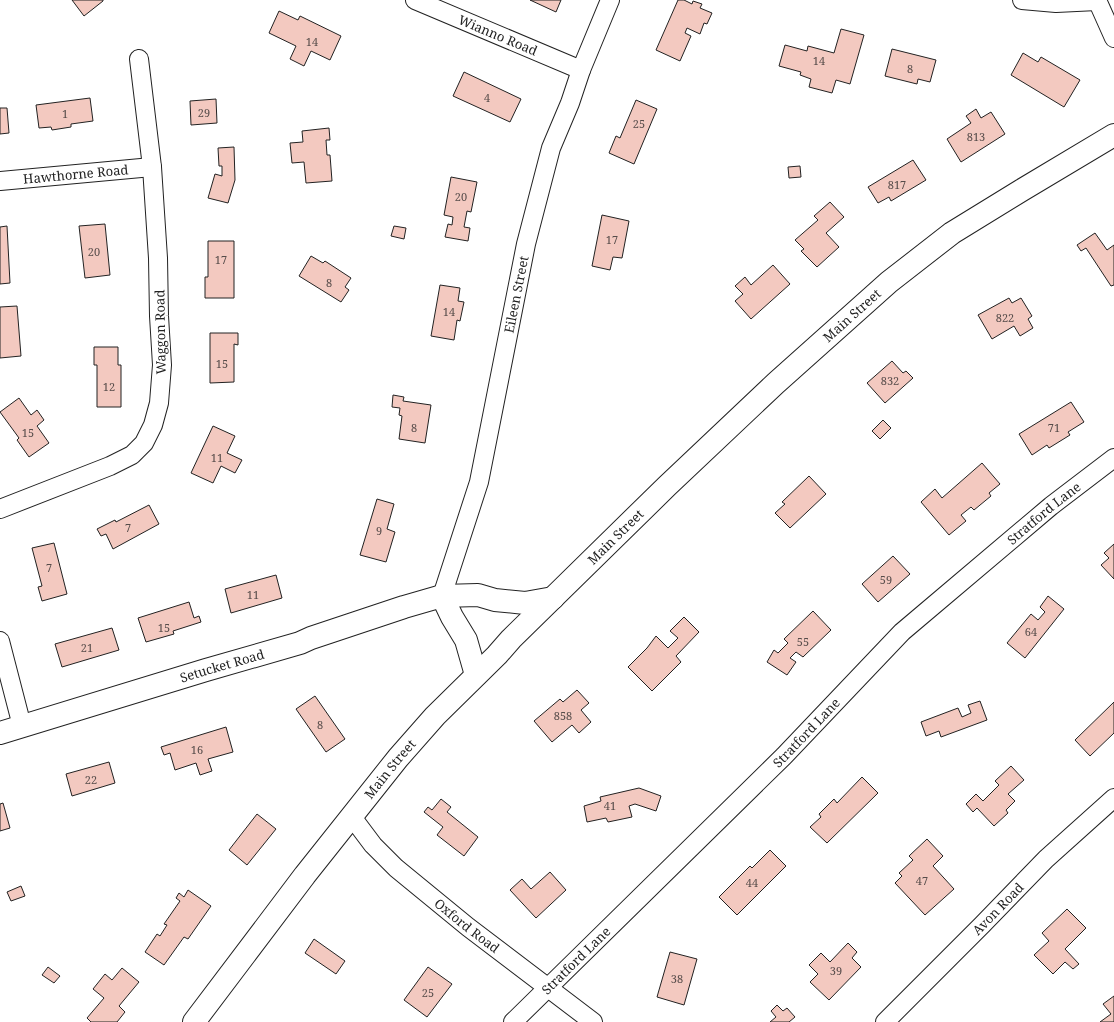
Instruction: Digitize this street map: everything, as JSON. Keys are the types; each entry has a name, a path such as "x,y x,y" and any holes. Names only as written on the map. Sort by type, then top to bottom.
{"main road":[{"name":"Main Street","path":"194,1022 305,875 398,758 435,716 667,486 765,394 889,282 952,233 1114,135"},
{"name":"Setucket Road","path":"0,733 300,643 404,606 442,596 478,595 495,600 525,603 553,598"},
{"path":"442,596 452,617 466,640 476,675"}],"street":[{"name":"Wianno Road","path":"415,0 580,70"},
{"name":"Eileen Street","path":"442,596 479,482 529,231 551,148 570,104 580,70 610,0"},
{"path":"1022,0 1056,3 1097,0 1114,38"},
{"name":"Waggon Road","path":"0,509 110,466 132,455 144,442 153,426 159,403 162,365 158,258 152,167 139,59"},
{"name":"Hawthorne Road","path":"0,180 152,167"},
{"name":"Stratford Lane","path":"513,1022 784,756 902,632 1050,506 1114,458"},
{"path":"0,641 22,726"},
{"name":"Avon Road","path":"885,1022 1046,859 1114,798"},
{"name":"Oxford Road","path":"352,817 373,845 396,868 468,928 593,1022"}],"building":[{"path":"72,0 103,0 103,1 84,16"},
{"path":"530,0 561,0 556,12"},
{"path":"678,0 684,0 692,4 693,1 702,4 700,8 712,13 707,24 704,23 700,34 687,28 685,33 691,36 680,61 656,50"},
{"path":"279,11 298,20 300,16 341,36 330,60 311,51 304,66 290,59 296,46 269,33"},
{"path":"841,29 864,35 850,84 836,80 832,93 809,87 811,79 800,75 801,72 779,66 785,45 807,51 808,46 834,53"},
{"path":"892,49 936,60 930,82 918,79 917,84 885,76"},
{"path":"1023,53 1038,62 1041,57 1080,80 1064,107 1011,75"},
{"path":"464,72 521,99 510,122 453,96"},
{"path":"90,98 93,121 71,124 71,127 52,130 51,127 39,128 36,105"},
{"path":"216,99 217,123 191,125 190,101"},
{"path":"636,100 657,109 634,164 609,153 616,136 620,138"},
{"path":"0,108 7,108 9,133 0,134"},
{"path":"976,109 981,118 991,112 1005,134 961,162 947,139 971,123 966,116"},
{"path":"329,128 330,140 326,140 327,155 330,155 332,181 306,183 304,162 292,163 290,143 303,142 302,131"},
{"path":"234,147 235,180 228,203 208,198 215,174 222,176 222,166 219,166 218,148"},
{"path":"913,160 926,180 891,201 889,197 878,203 868,187"},
{"path":"800,166 801,177 789,178 788,167"},
{"path":"451,177 477,182 471,212 467,211 464,227 470,228 468,241 445,237 448,224 452,225 453,217 444,215"},
{"path":"830,202 844,217 826,233 839,247 817,267 801,251 804,249 795,240 818,220 814,216"},
{"path":"602,215 629,221 622,258 613,257 610,270 592,266"},
{"path":"105,224 110,275 85,278 79,226"},
{"path":"7,226 10,283 0,284 0,227"},
{"path":"394,226 406,228 404,239 391,236"},
{"path":"1095,233 1107,250 1114,245 1114,285 1111,286 1086,248 1081,251 1077,245"},
{"path":"208,241 234,241 234,298 205,298 205,277 208,277"},
{"path":"311,256 323,263 325,261 351,278 345,287 349,290 341,302 299,276"},
{"path":"773,265 790,284 751,319 735,301 743,294 735,286 745,277 751,285"},
{"path":"440,285 460,288 458,301 464,302 460,321 457,320 454,340 431,336"},
{"path":"1009,298 1012,303 1021,298 1032,316 1028,319 1033,328 1020,336 1014,326 992,339 978,315"},
{"path":"17,306 21,356 0,358 0,307"},
{"path":"210,333 238,333 238,345 234,344 234,382 210,383"},
{"path":"94,347 118,347 118,365 121,365 121,407 97,407 97,365 94,365"},
{"path":"892,361 903,373 906,371 913,378 885,403 867,383"},
{"path":"393,395 404,397 403,401 431,405 425,443 399,439 402,416 399,415 400,408 392,407"},
{"path":"19,398 31,415 37,410 44,420 37,426 49,443 29,457 17,440 19,438 0,412"},
{"path":"1071,402 1084,422 1068,432 1070,435 1049,448 1047,445 1032,455 1019,434"},
{"path":"883,420 891,428 880,439 872,431"},
{"path":"213,426 235,436 227,453 242,460 235,473 221,466 213,483 191,473"},
{"path":"982,463 1000,484 989,493 991,496 974,510 971,507 961,515 966,521 949,535 921,502 935,489 942,498"},
{"path":"809,476 826,494 790,528 775,513 785,504 782,502"},
{"path":"377,499 394,504 387,529 395,532 386,562 360,555"},
{"path":"149,505 159,524 113,549 106,534 101,536 97,529 115,520 116,522"},
{"path":"54,543 67,594 42,601 38,587 42,586 32,548"},
{"path":"1114,544 1114,579 1101,565 1109,558 1104,553"},
{"path":"893,556 910,574 878,602 862,584"},
{"path":"276,575 282,598 231,613 225,589"},
{"path":"1048,596 1064,609 1025,658 1007,643 1031,614 1038,620 1045,612 1040,607"},
{"path":"189,602 194,618 199,616 201,622 173,631 174,634 146,642 138,618"},
{"path":"813,611 831,630 803,657 796,652 790,658 796,662 787,675 767,662 774,650 778,653 788,643 784,639"},
{"path":"684,617 699,632 676,656 681,662 652,691 628,667 647,648 656,636 668,648 678,638 670,631"},
{"path":"112,628 119,650 62,667 55,644"},
{"path":"577,690 589,703 581,710 591,722 579,733 572,725 552,742 534,721 560,699 563,702"},
{"path":"315,696 345,739 326,752 296,709"},
{"path":"980,701 987,720 941,737 939,731 926,736 921,722 958,708 962,717 971,713 968,705"},
{"path":"1114,702 1114,733 1090,756 1075,740"},
{"path":"226,727 233,752 208,759 212,771 200,775 196,763 175,770 170,753 164,755 161,747"},
{"path":"109,762 115,783 72,796 66,774"},
{"path":"1011,766 1024,780 1008,794 1015,801 1006,810 1008,813 994,826 977,808 973,812 966,804 976,794 983,801 999,785 995,781"},
{"path":"862,777 878,793 827,843 810,827 821,817 819,814 834,799 837,803"},
{"path":"639,788 661,796 656,811 635,804 629,806 632,817 608,822 606,818 587,822 584,806 601,801 600,797"},
{"path":"441,799 451,807 447,812 478,837 464,856 437,835 443,827 424,812 428,807 432,810"},
{"path":"3,803 10,828 0,831 0,804"},
{"path":"257,814 276,829 247,865 229,850"},
{"path":"927,839 943,856 933,866 954,889 925,915 895,883 902,876 899,873 913,860 909,856"},
{"path":"770,850 786,866 737,915 719,897 750,866 752,868"},
{"path":"550,872 566,890 536,918 510,890 522,879 531,889"},
{"path":"21,886 25,896 11,901 7,892"},
{"path":"188,890 211,906 188,939 184,937 164,965 145,952 157,934 160,936 167,925 164,924 180,901 176,898 179,893 184,897"},
{"path":"1067,909 1086,928 1065,949 1079,964 1073,969 1065,962 1053,974 1034,955 1049,941 1042,933"},
{"path":"314,939 345,961 336,974 305,953"},
{"path":"848,943 857,952 852,958 861,967 829,1000 810,982 818,974 809,965 821,953 830,962"},
{"path":"670,952 697,959 684,1005 657,997"},
{"path":"48,967 60,976 54,983 42,975"},
{"path":"428,967 452,984 427,1017 404,1000"},
{"path":"122,968 139,982 119,1006 125,1012 117,1022 91,1022 87,1018 104,998 93,989 105,974 112,980"},
{"path":"1114,996 1114,1022 1100,1022 1111,1014 1103,1004"},
{"path":"777,1005 783,1011 787,1008 795,1017 789,1022 770,1022 776,1017 771,1011"}]}
